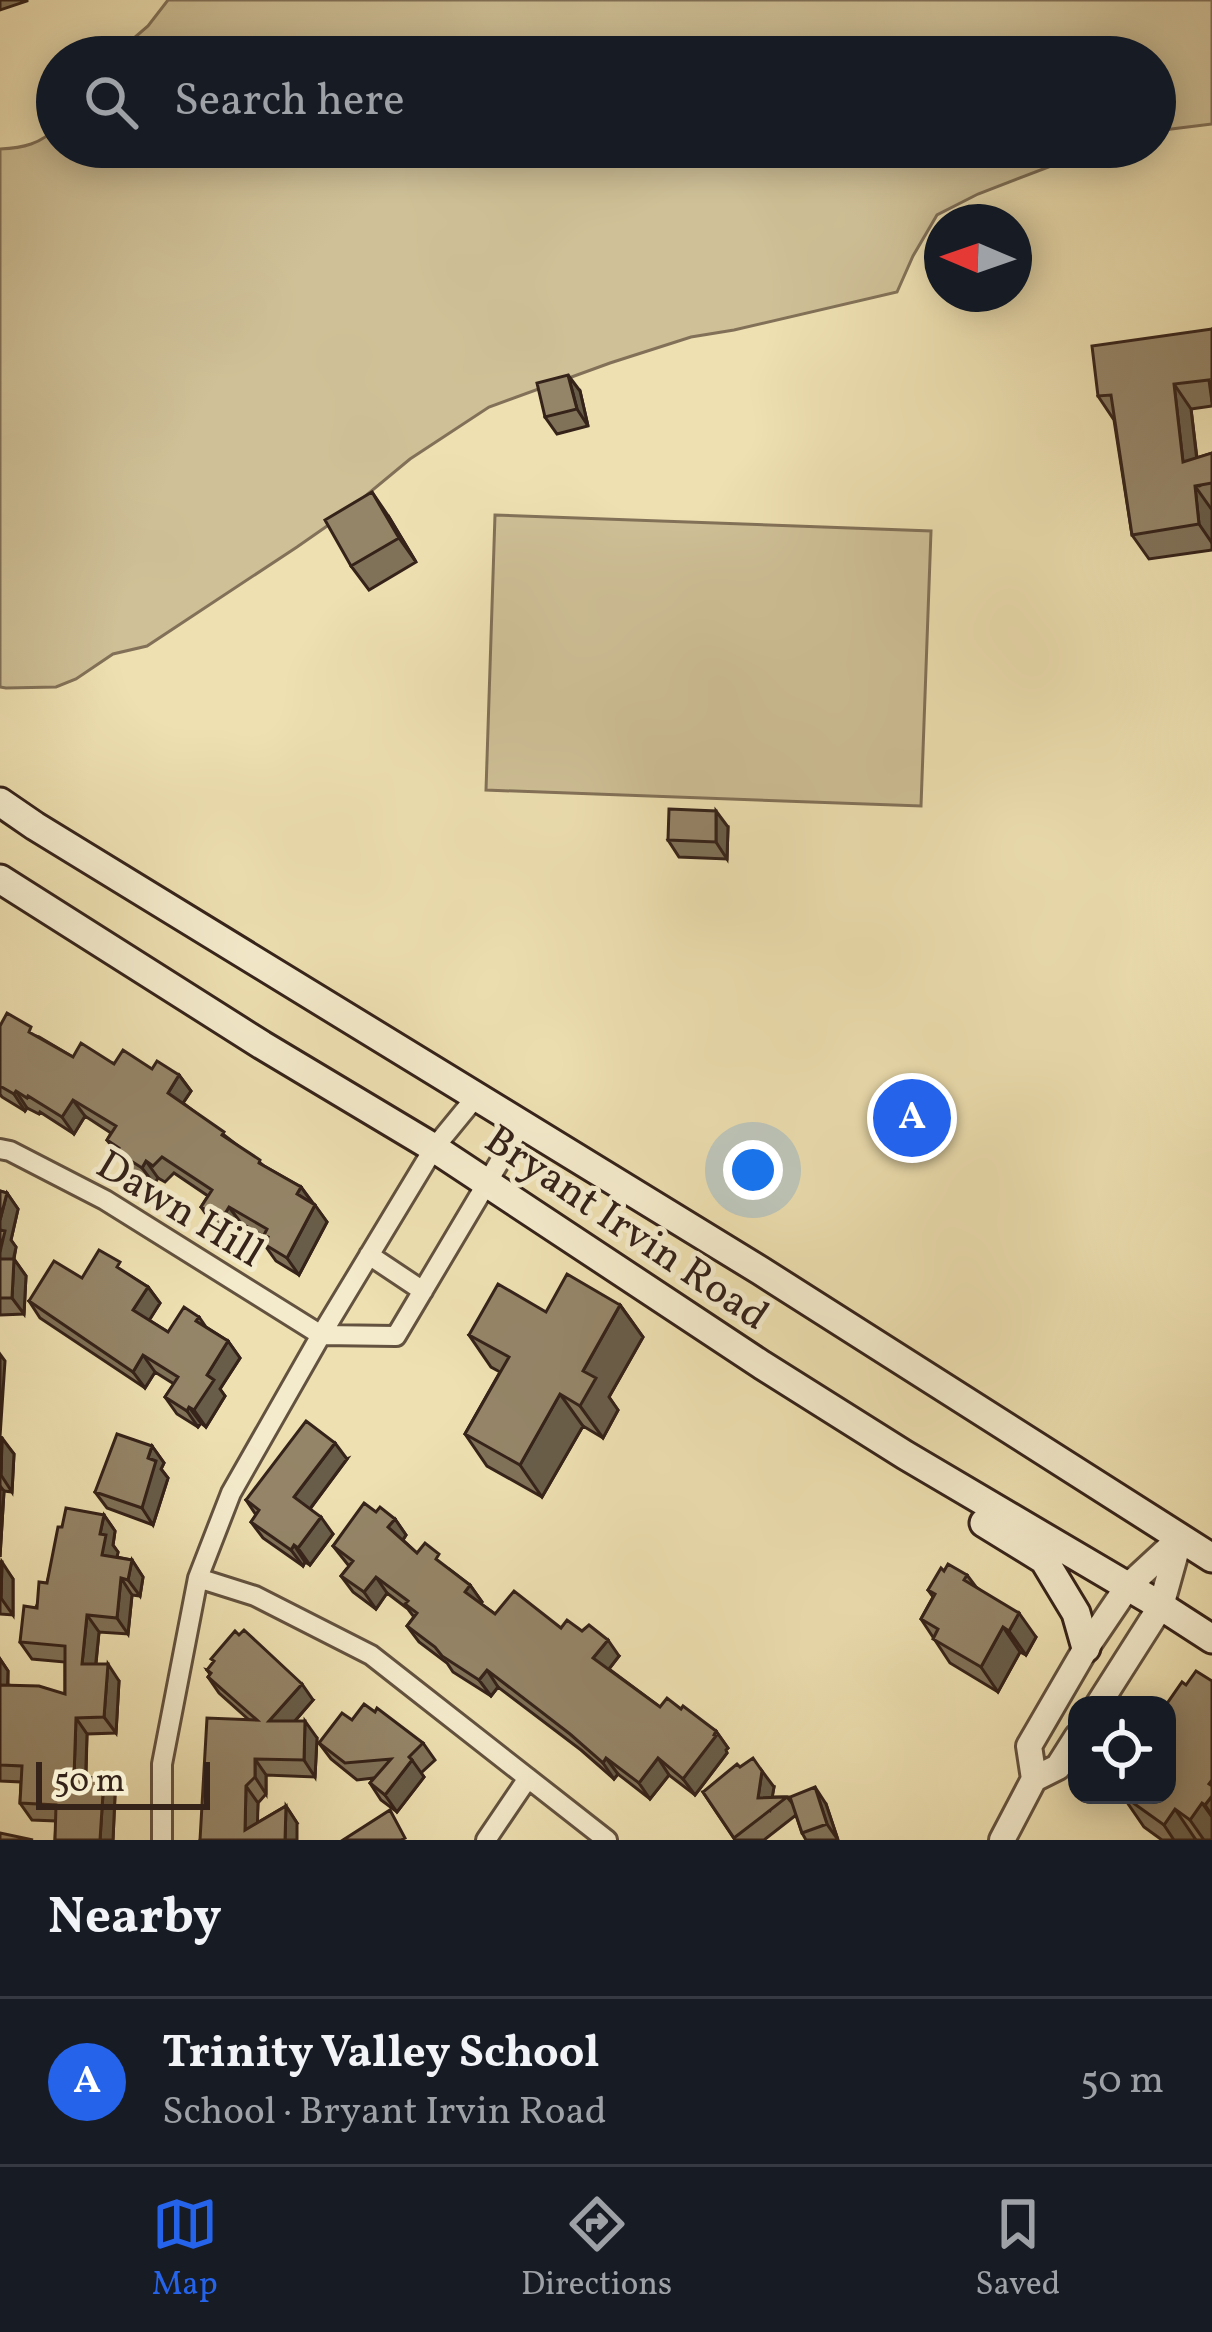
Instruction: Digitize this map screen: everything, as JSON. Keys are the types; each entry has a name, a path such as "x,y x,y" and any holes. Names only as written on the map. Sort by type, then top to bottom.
{"main road":[{"name":"Bryant Irvin Road","path":"0,802 761,1271 1212,1558"},
{"name":"Bryant Irvin Road","path":"0,879 434,1148 904,1455 1212,1639"},
{"path":"904,1455 937,1494 1044,1560 1073,1607 1086,1648"}],"street":[{"path":"163,1840 162,1764 198,1578 231,1492 434,1148 475,1098"},
{"path":"321,1335 396,1336 522,1124"},
{"name":"Dawn Hill","path":"0,1150 105,1199 321,1335"},
{"path":"369,1255 423,1291"},
{"path":"1034,1779 1028,1746 1086,1648 1128,1586 1180,1538"},
{"path":"1104,1696 1161,1606 1180,1538"},
{"path":"198,1578 255,1596 370,1655 607,1840"},
{"path":"1002,1840 1034,1779 1058,1767 1068,1751"},
{"path":"486,1840 528,1778"}],"shaded area":[{"path":"168,0 1212,0 1212,124 1176,128 1176,36 136,36"},
{"path":"36,142 36,168 1046,168 958,204 924,204 924,237 897,292 691,337 489,407 410,459 340,517 147,646 113,654 56,687 6,688 0,687 0,149"},
{"path":"495,515 931,531 921,806 486,790"}],"building":[{"path":"1212,329 1212,402 1209,380 1174,384 1183,462 1212,453 1212,483 1195,486 1199,524 1132,535 1111,395 1098,396 1092,346"},
{"path":"568,375 577,409 545,417 537,383"},
{"path":"372,492 399,538 351,566 325,520"},
{"path":"669,809 716,811 716,842 668,840"},
{"path":"7,1013 31,1027 29,1032 73,1057 81,1043 114,1064 123,1050 152,1069 157,1061 179,1075 168,1093 259,1163 301,1187 297,1194 315,1205 287,1258 264,1244 267,1229 229,1207 221,1220 201,1207 212,1190 162,1157 153,1166 146,1161 142,1168 117,1152 119,1148 107,1140 116,1126 73,1100 62,1117 0,1086 0,1026"},
{"path":"0,1191 7,1193 0,1220"},
{"path":"99,1250 148,1287 133,1310 168,1332 184,1307 199,1317 196,1321 228,1341 207,1375 214,1380 194,1410 189,1407 187,1411 165,1397 178,1377 143,1355 133,1372 29,1301 54,1261 82,1278"},
{"path":"0,1259 14,1259 12,1298 0,1298"},
{"path":"567,1274 620,1305 583,1371 596,1378 580,1406 560,1394 520,1465 465,1434 509,1357 469,1335 498,1284 546,1312"},
{"path":"306,1421 335,1443 294,1497 321,1517 298,1548 294,1545 291,1550 251,1522 259,1510 246,1500"},
{"path":"117,1434 152,1446 148,1458 156,1461 142,1508 95,1492"},
{"path":"364,1503 376,1512 380,1507 395,1519 388,1527 417,1553 425,1543 439,1554 436,1559 470,1585 465,1592 495,1614 514,1591 561,1628 567,1620 582,1631 589,1625 608,1640 593,1658 660,1707 667,1698 683,1706 716,1731 716,1736 683,1779 658,1758 639,1783 606,1758 603,1763 487,1670 479,1680 442,1656 407,1626 417,1613 405,1604 408,1601 376,1577 364,1592 341,1576 353,1561 333,1546"},
{"path":"66,1508 104,1515 102,1555 132,1560 128,1580 121,1578 117,1618 87,1615 82,1664 108,1664 104,1717 76,1718 74,1777 104,1778 100,1840 55,1840 56,1805 20,1803 22,1766 0,1765 0,1685 39,1686 65,1694 65,1646 20,1642 24,1606 37,1608 39,1582 47,1583"},
{"path":"948,1564 967,1575 964,1580 1019,1613 1009,1631 1003,1627 981,1667 933,1639 938,1629 921,1619 935,1594 928,1590"},
{"path":"244,1630 302,1684 269,1721 305,1721 304,1760 255,1759 255,1777 246,1786 245,1830 286,1806 285,1840 200,1840 207,1718 257,1720 208,1677 211,1659 235,1631 239,1635"},
{"path":"1196,1671 1212,1681 1212,1796 1190,1820 1175,1809 1164,1825 1135,1804 1176,1804 1176,1696 1172,1696 1182,1682 1186,1685"},
{"path":"364,1704 375,1712 377,1708 423,1743 385,1795 370,1783 391,1759 345,1763 319,1743 342,1713 352,1720"},
{"path":"753,1758 762,1771 758,1798 787,1797 734,1838 703,1792 737,1764 740,1767"},
{"path":"815,1787 827,1824 802,1833 790,1797"},
{"path":"390,1810 405,1838 343,1840"},
{"path":"0,1833 33,1840 0,1840"}],"place":[{"name":"Trinity Valley School","path":"912,1118"}]}
